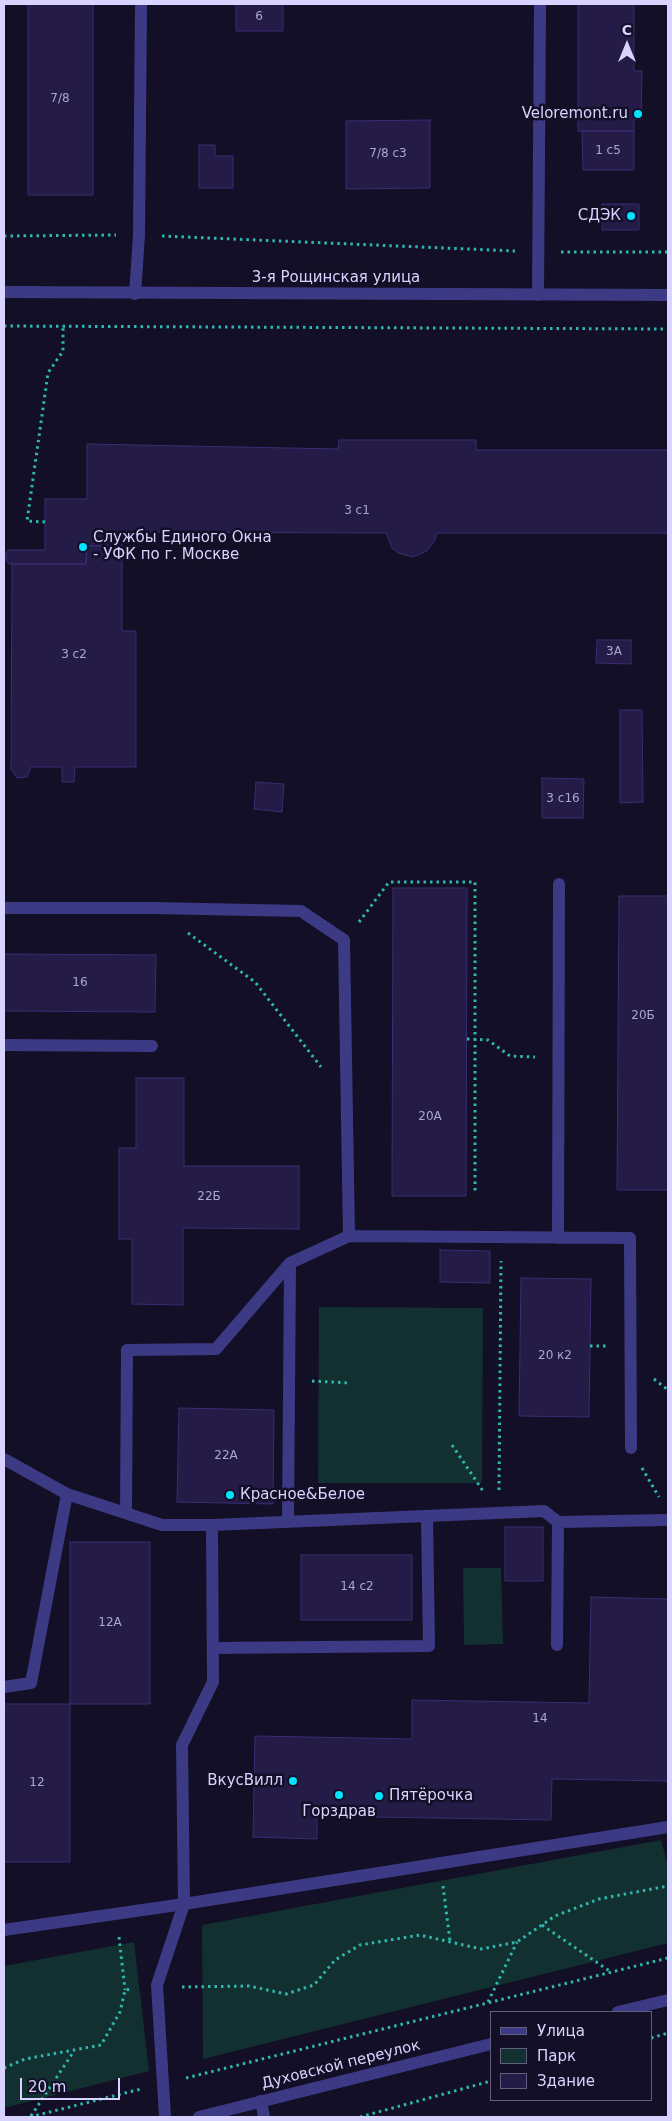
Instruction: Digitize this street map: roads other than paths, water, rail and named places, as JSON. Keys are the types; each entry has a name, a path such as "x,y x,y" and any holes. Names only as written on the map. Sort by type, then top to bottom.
{"street":[{"path":"136,294 139,235 141,4"},
{"path":"538,295 540,4"},
{"name":"3-я Рощинская улица","path":"4,292 668,295"},
{"path":"558,1238 559,884"},
{"path":"4,908 153,908 300,911 344,940 350,1236"},
{"path":"4,1045 152,1046"},
{"path":"126,1513 127,1350 216,1349 290,1263 350,1236 630,1238 631,1448"},
{"path":"288,1522 290,1263"},
{"path":"4,1459 67,1494 162,1524 212,1525 544,1511 558,1522 668,1520"},
{"path":"4,1687 31,1684 67,1494"},
{"path":"213,1648 428,1646 427,1517"},
{"path":"557,1645 558,1522"},
{"path":"165,2117 157,1985 184,1904 182,1745 213,1682 212,1525"},
{"path":"4,1930 184,1904 668,1827"},
{"path":"622,2011 668,2000"},
{"name":"Духовской переулок","path":"199,2117 490,2044"},
{"path":"261,2101 264,2117"}],"place":[{"name":"Veloremont.ru","path":"638,114"},
{"name":"СДЭК","path":"631,216"},
{"name":"Службы Единого Окна - УФК по г. Москве","path":"83,547"},
{"name":"Красное&Белое","path":"230,1495"},
{"name":"ВкусВилл","path":"293,1781"},
{"name":"Горздрав","path":"339,1795"},
{"name":"Пятёрочка","path":"379,1796"}]}
